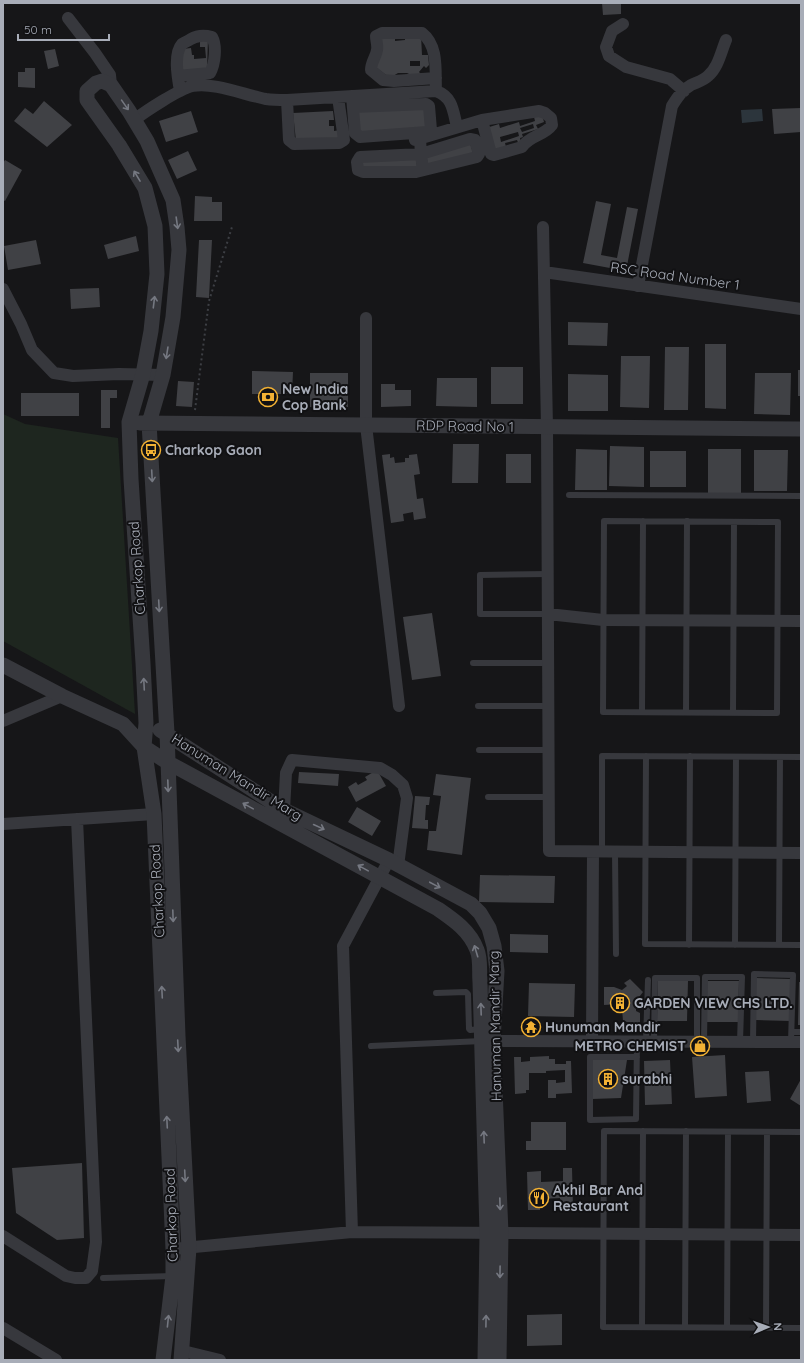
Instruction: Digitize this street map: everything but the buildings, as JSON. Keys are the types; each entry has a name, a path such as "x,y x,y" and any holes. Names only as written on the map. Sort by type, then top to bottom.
{"street":[{"path":"68,18 110,75 111,85"},
{"path":"623,24 612,31 606,47 609,56 626,67 670,79 684,91"},
{"path":"436,78 394,81 382,80 372,70 371,66 377,49 376,36 382,33 422,33 427,37 433,48 436,78 436,91"},
{"path":"638,286 672,106 679,94 709,75 715,67 726,40"},
{"path":"178,76 180,91"},
{"name":"Charkop Road","path":"163,1360 173,1276 173,1249 154,814 144,747 146,723 129,422 143,374 150,331 157,274 155,226 144,188 119,145 87,100 87,91 96,83 102,81 111,85 147,141 173,200 179,250 173,317 163,375 149,423 167,733 178,1036 189,1248 182,1355"},
{"path":"134,120 180,91 192,86 206,85 267,99 287,100 338,97 352,102 426,104 429,106 431,130 427,132 360,137 355,133 352,102"},
{"path":"352,102 436,91 444,94 449,100 457,127"},
{"path":"287,100 289,140 294,144 339,143 344,140 338,97"},
{"path":"423,170 418,139 482,120 539,111 545,113 551,118 552,124 547,131 525,142 522,147 494,155 491,154 482,120"},
{"path":"470,139 475,140 479,154 477,157 416,172 363,172 358,170 358,162 360,157 421,154 470,139"},
{"path":"543,227 547,427 549,851 801,853"},
{"name":"RSC Road Number 1","path":"544,272 801,309"},
{"path":"3,289 21,324 32,350 54,373 73,376 143,374 163,375"},
{"path":"366,318 366,425 399,706"},
{"name":"RDP Road No 1","path":"129,422 801,429"},
{"path":"548,614 603,620 801,621"},
{"path":"3,665 62,696 122,724 144,747 167,762 438,909 455,921 468,933 478,951 485,1037 592,1042 753,1042 796,1038"},
{"path":"3,721 62,696"},
{"path":"122,724 146,723"},
{"name":"Hanuman Mandir Marg","path":"146,723 167,733 284,810 393,863 471,904 480,913 489,928 494,946 497,971 485,1037 499,1360"},
{"path":"284,810 286,773 292,760 380,768 392,775 403,785 407,798 393,863 379,877 343,946 352,1232"},
{"path":"3,824 154,814"},
{"path":"3,1236 66,1276 86,1278 92,1271 96,1242 77,819"},
{"path":"592,1042 598,852"},
{"path":"173,1249 352,1232 801,1235"},
{"path":"485,1360 494,1233"},
{"path":"3,1328 56,1360"},
{"path":"182,1355 220,1360"}],"lane":[{"path":"570,495 801,496"},
{"path":"604,521 687,521 778,522 777,713 602,712 604,521"},
{"path":"642,712 643,521"},
{"path":"686,712 687,521"},
{"path":"733,712 734,522"},
{"path":"548,574 480,575 480,614 548,614"},
{"path":"472,663 548,663"},
{"path":"478,706 548,706"},
{"path":"479,750 549,750"},
{"path":"598,852 602,756 801,757"},
{"path":"646,756 645,944 801,945"},
{"path":"689,945 690,756"},
{"path":"735,945 736,756"},
{"path":"779,945 780,757"},
{"path":"488,796 548,797"},
{"path":"615,852 616,954"},
{"path":"753,1042 754,974 793,975 796,1038"},
{"path":"701,1042 705,977 742,977 740,1042"},
{"path":"637,1057 590,1057 590,1120 636,1119 637,1057 646,1041 655,978 697,978 701,1042"},
{"path":"796,1038 795,978 801,978"},
{"path":"646,1041 648,980"},
{"path":"436,992 466,992 468,994 469,1029 485,1037"},
{"path":"371,1046 485,1037"},
{"path":"801,1132 604,1131 603,1234 603,1327 801,1328"},
{"path":"642,1327 644,1131"},
{"path":"685,1327 686,1131"},
{"path":"727,1327 728,1132"},
{"path":"766,1328 767,1132"},
{"path":"103,1278 173,1276"}],"path":[{"path":"194,423 209,301 232,227"}],"shaded area":[{"path":"762,109 763,121 742,123 741,110"},
{"path":"3,414 25,424 118,438 135,714 3,641"}],"place":[{"name":"New India Cop Bank","path":"268,397"},
{"name":"Charkop Gaon","path":"151,450"},
{"name":"GARDEN VIEW CHS LTD.","path":"620,1003"},
{"name":"Hunuman Mandir","path":"531,1027"},
{"name":"METRO CHEMIST","path":"700,1046"},
{"name":"surabhi","path":"608,1079"},
{"name":"Akhil Bar And Restaurant","path":"539,1198"}]}
